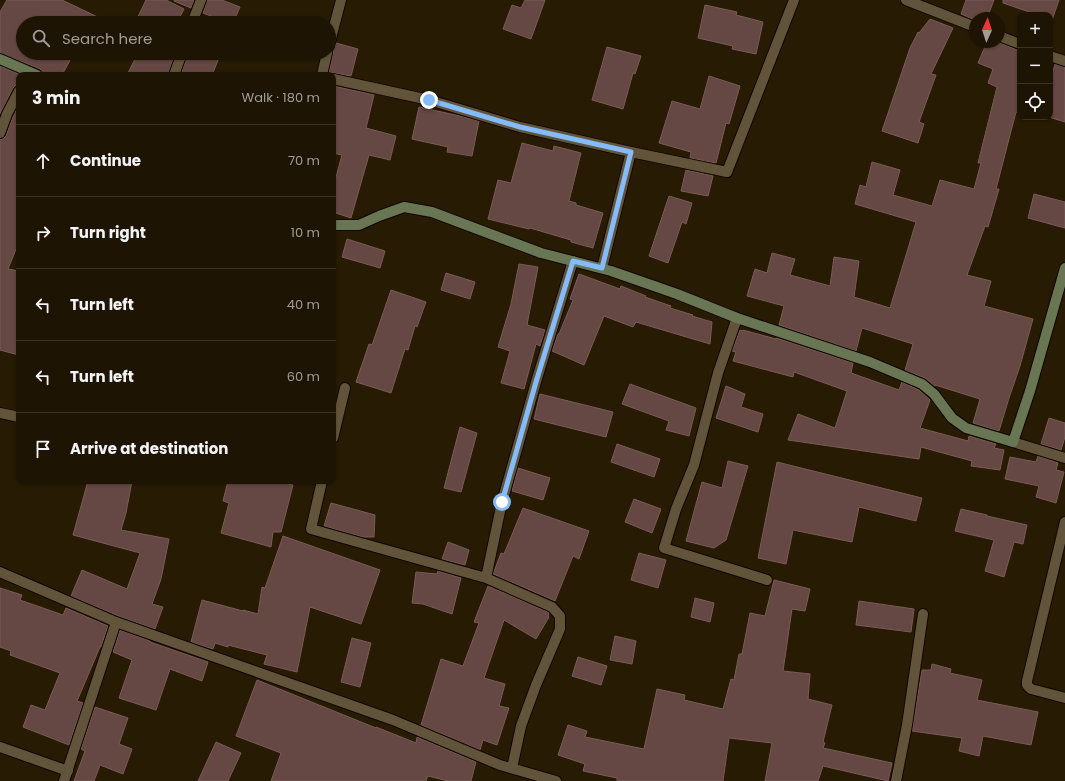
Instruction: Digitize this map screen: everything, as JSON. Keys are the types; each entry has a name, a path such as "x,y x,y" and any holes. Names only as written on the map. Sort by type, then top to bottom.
{"street":[{"path":"195,16 201,0"},
{"path":"336,19 341,0"},
{"path":"336,80 429,100 520,127 727,172 794,0"},
{"path":"906,0 969,25"},
{"path":"1005,38 1017,43"},
{"path":"1053,57 1065,61"},
{"path":"0,59 27,72"},
{"path":"175,72 179,60"},
{"path":"323,72 325,60"},
{"path":"0,134 7,114 16,97"},
{"path":"602,268 631,152"},
{"path":"336,225 359,225 404,208 432,212 541,253 602,268 677,294 737,318 870,362 922,384 934,394 952,418 966,428 1065,458"},
{"path":"486,578 502,502 538,375 573,261"},
{"path":"1013,442 1030,392 1065,268"},
{"path":"737,318 718,373 694,464 676,509 664,548 767,580"},
{"path":"336,426 345,388"},
{"path":"0,413 16,416"},
{"path":"321,484 311,529 486,578 552,607 560,616 560,629 536,685 524,719 512,768"},
{"path":"1065,522 1027,681 1027,685 1031,689 1065,698"},
{"path":"0,572 116,622 393,720 493,762 556,781"},
{"path":"896,781 907,725 923,614"},
{"path":"0,748 66,776 116,622"}],"building":[{"path":"7,0 62,0 96,16 16,16 16,59 0,53 0,12"},
{"path":"146,0 166,0 184,9 180,16 138,16"},
{"path":"174,0 194,0 191,8"},
{"path":"207,0 222,0 240,7 236,16 211,16 203,13"},
{"path":"525,0 545,0 531,39 503,29 512,5 521,8"},
{"path":"966,0 994,0 989,12 969,12 969,17 961,14"},
{"path":"1003,0 1059,0 1053,17 1053,12 1029,12 1003,3"},
{"path":"705,5 737,12 736,15 763,22 756,54 732,49 733,46 698,38"},
{"path":"930,19 953,28 931,74 936,75 919,122 924,124 918,143 882,131 910,48 918,32 919,33"},
{"path":"336,43 358,49 351,76 336,73 336,72 329,72 332,60 336,60"},
{"path":"1005,45 1017,50 1017,112 996,189 999,189 988,227 985,226 967,275 991,281 984,306 1033,319 1020,366 999,431 973,423 980,399 935,386 925,378 905,370 913,344 862,328 856,351 779,325 784,306 747,296 755,269 767,273 772,253 795,259 790,275 830,286 834,257 859,261 854,297 890,308 916,222 855,204 860,185 866,187 872,162 900,170 893,195 932,206 940,180 974,189 981,163 978,163 997,87 988,83 993,69 978,63 984,48 1005,48"},
{"path":"607,47 641,56 635,74 633,73 623,109 592,100"},
{"path":"18,60 70,60 64,72 42,72 40,69"},
{"path":"134,60 173,60 169,72 128,72"},
{"path":"186,60 218,60 213,72 182,72"},
{"path":"1055,64 1065,67 1065,122 1053,118 1053,71"},
{"path":"0,66 16,73 16,85 0,114"},
{"path":"709,76 740,86 729,124 726,123 716,163 690,158 691,152 659,143 672,101 700,109"},
{"path":"336,87 374,95 366,128 396,136 390,160 369,155 351,218 336,213 336,177 342,155 336,154"},
{"path":"419,107 479,121 472,156 447,152 448,147 412,139"},
{"path":"16,111 16,249 8,269 16,270 16,354 0,350 0,139 6,136"},
{"path":"522,143 553,151 554,146 581,153 569,201 576,203 576,205 603,213 593,248 530,228 488,219 498,180 511,183"},
{"path":"686,170 713,176 708,196 681,191"},
{"path":"1034,194 1065,202 1065,228 1028,218"},
{"path":"669,196 692,203 686,224 682,222 668,263 649,256"},
{"path":"347,239 385,251 380,268 342,257"},
{"path":"519,264 538,267 527,325 545,330 540,346 536,344 524,389 501,383 510,351 498,347 511,304"},
{"path":"446,273 475,282 470,299 441,290"},
{"path":"579,274 620,289 621,286 646,296 645,297 671,306 670,308 712,322 710,344 636,322 633,327 604,316 584,365 552,351 573,300 570,299"},
{"path":"391,290 426,302 417,327 415,326 408,350 405,349 391,393 356,382 369,344 372,345"},
{"path":"740,330 776,338 853,363 851,373 899,390 902,382 919,390 930,400 920,428 968,441 969,436 996,444 994,448 1004,450 1000,470 971,466 972,461 921,447 919,459 788,440 798,414 835,428 847,391 794,372 793,377 733,361 736,352 732,351"},
{"path":"630,384 696,408 689,436 666,430 669,421 622,404"},
{"path":"726,386 745,394 741,407 763,414 758,432 716,418"},
{"path":"540,394 613,412 606,437 534,419"},
{"path":"1049,418 1065,423 1065,437 1061,450 1041,444"},
{"path":"460,427 477,433 461,492 444,488"},
{"path":"617,444 660,459 654,477 611,462"},
{"path":"1038,456 1058,463 1056,470 1064,472 1056,503 1036,497 1039,486 1005,479 1010,457 1036,462"},
{"path":"728,461 748,466 726,540 714,548 686,541 702,482 722,488"},
{"path":"777,462 922,498 916,521 859,507 852,542 793,530 786,564 758,558"},
{"path":"518,468 550,478 543,500 512,491"},
{"path":"87,484 131,484 121,530 169,539 161,579 152,604 163,607 155,629 118,616 71,596 82,570 127,589 140,553 73,535"},
{"path":"227,484 293,485 281,532 273,532 271,547 221,533 229,503 223,501"},
{"path":"634,499 661,509 652,533 625,522"},
{"path":"331,503 375,515 374,537 363,537 324,526"},
{"path":"523,508 589,531 579,559 573,556 555,601 493,574 501,553 504,554"},
{"path":"961,509 1027,525 1023,544 1014,542 1004,577 985,571 994,540 955,531"},
{"path":"283,536 380,570 361,624 310,607 297,672 264,664 267,655 228,645 228,647 215,643 213,649 191,642 202,600 258,614 262,587 265,588"},
{"path":"448,542 469,550 465,565 442,559"},
{"path":"639,553 666,560 658,588 631,580"},
{"path":"438,571 461,578 452,614 423,604 412,603 416,572 437,574"},
{"path":"774,580 810,589 805,611 792,609 783,671 810,674 808,699 832,705 823,742 825,743 823,748 892,763 888,781 823,766 818,781 765,781 772,743 729,738 723,781 617,781 617,778 583,771 585,764 558,755 568,725 587,731 585,737 644,749 657,689 685,695 684,700 723,709 731,679 734,680 739,654 742,654 750,613 765,616"},
{"path":"488,586 548,612 549,617 536,639 504,620 484,678 505,684 499,706 509,708 497,745 483,740 480,750 421,725 441,659 463,666 479,623 474,622"},
{"path":"0,588 22,595 20,600 63,615 66,608 108,626 101,647 77,701 83,703 69,745 23,727 31,705 45,710 60,673 10,655 11,651 0,647"},
{"path":"695,598 714,603 710,622 691,617"},
{"path":"859,601 914,609 911,632 856,625"},
{"path":"120,630 208,662 202,681 170,669 156,710 119,698 132,660 113,652"},
{"path":"615,636 636,641 632,664 610,660"},
{"path":"352,638 371,643 360,687 341,682"},
{"path":"578,657 607,666 601,685 572,676"},
{"path":"932,664 951,669 950,673 982,680 977,700 1038,712 1031,745 983,736 979,756 959,751 962,738 912,731 922,670 931,670"},
{"path":"257,680 416,743 417,737 476,762 471,781 448,781 428,776 426,781 271,781 281,753 236,736"},
{"path":"95,707 128,718 119,744 132,749 123,774 100,765 94,781 74,781 85,751 81,749"},
{"path":"216,742 241,753 228,781 198,781"}],"route":[{"path":"429,100 520,127 631,152 602,268 573,261 554,320 502,502"}]}
